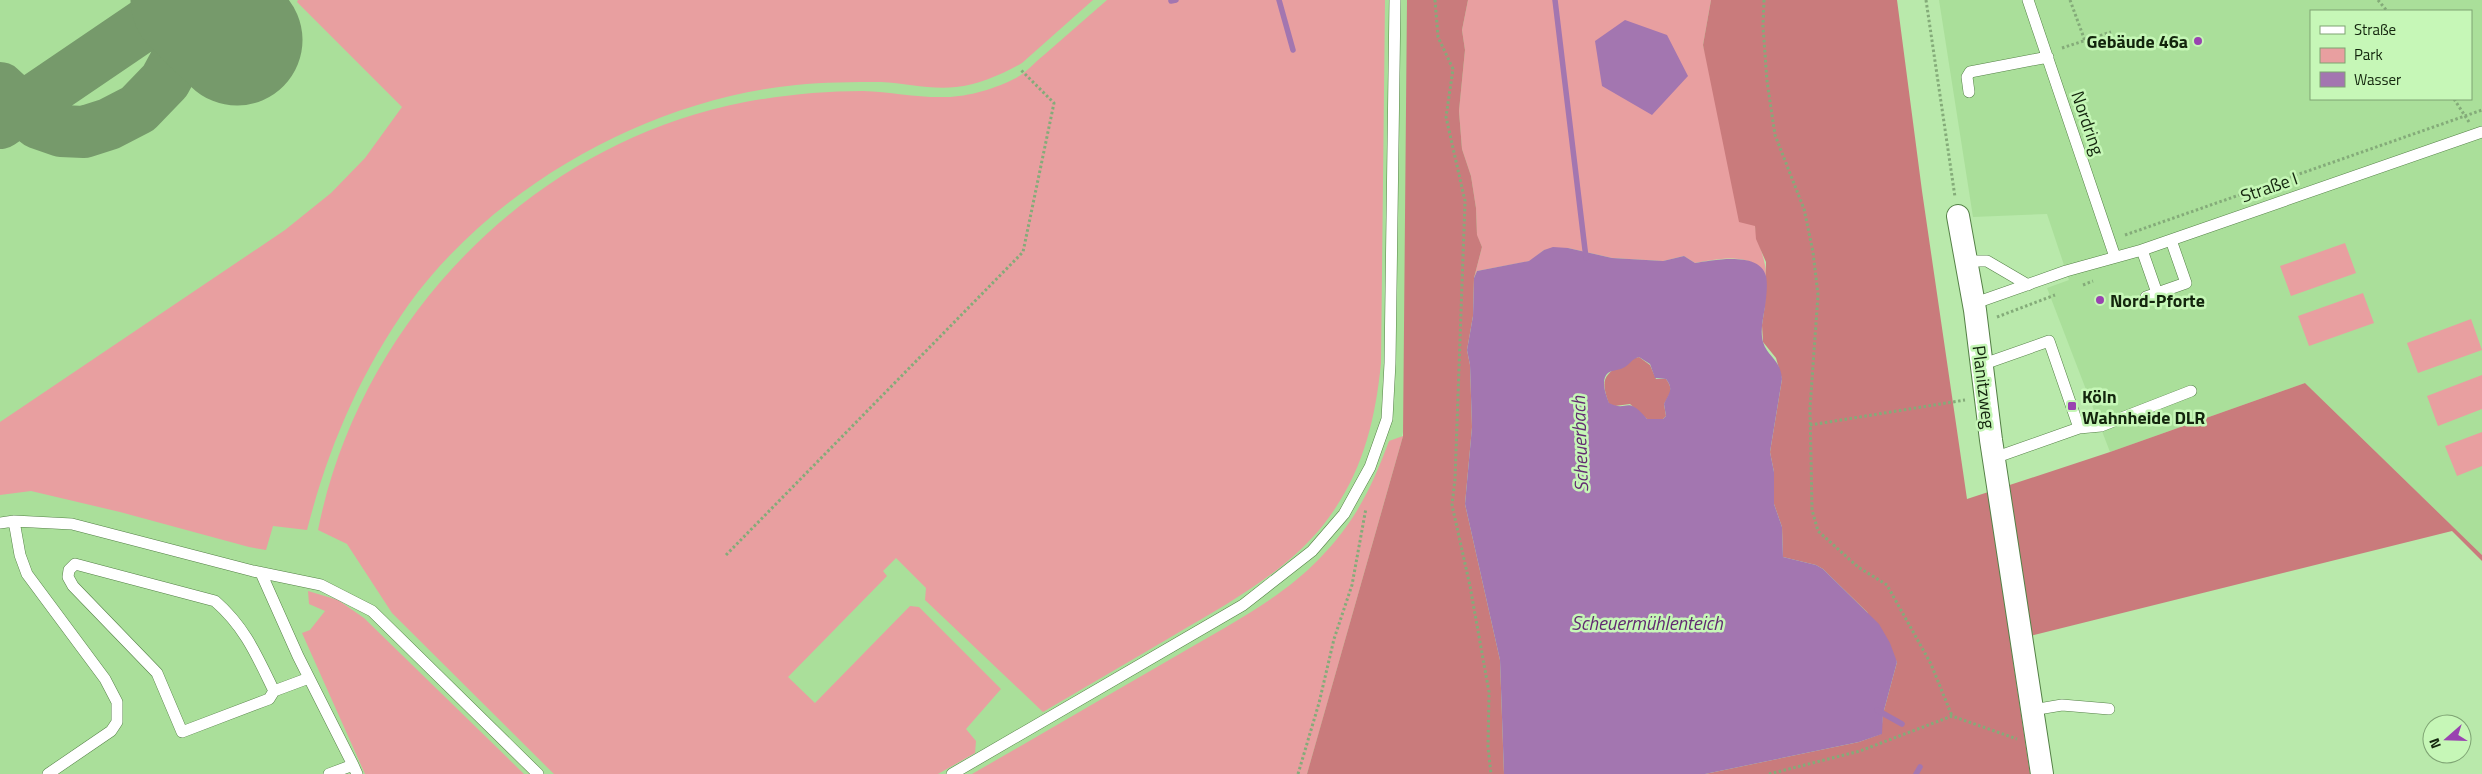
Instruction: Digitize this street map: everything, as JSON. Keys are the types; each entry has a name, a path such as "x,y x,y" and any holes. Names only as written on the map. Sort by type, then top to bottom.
{"street":[{"name":"Planitzweg","path":"1958,216 1967,269 1984,316 1981,364 1985,396 2042,774"}],"lane":[{"path":"952,774 1243,604 1312,551 1344,514 1370,467 1387,419 1390,363 1395,0"},
{"name":"Nordring","path":"2028,0 2115,257"},
{"path":"1969,92 1967,77 1970,72 2048,57"},
{"name":"Straße I","path":"1984,316 1981,301 2066,271 2137,252 2479,133"},
{"path":"2137,252 2152,295 2186,283 2171,240"},
{"path":"1967,269 1975,260 1987,261 2028,285"},
{"path":"1981,364 2049,341 2079,428"},
{"path":"1994,458 2079,428 2101,426 2191,391"},
{"path":"14,521 20,556 26,574 105,679 117,702 117,722 111,731 51,773"},
{"path":"0,523 14,521 72,524 261,573 321,585 372,611 538,774"},
{"path":"274,691 248,636 230,614 215,601 75,564 69,570 68,577 73,586 157,674 182,732 268,699 274,691 309,678"},
{"path":"261,573 309,678 355,770 330,774"},
{"path":"2032,710 2062,705 2109,709"}],"path":[{"path":"1435,0 1438,38 1453,69 1446,118 1465,201 1456,471 1452,505 1470,586 1489,692 1488,747 1491,774"},
{"path":"1764,0 1763,26 1767,81 1775,135 1804,209 1813,252 1818,295 1810,425 1812,510 1818,531 1858,567 1887,585 1931,664 1952,716"},
{"path":"1926,0 1958,216"},
{"path":"2070,0 2085,41"},
{"path":"2378,0 2386,10"},
{"path":"2062,48 2111,32"},
{"path":"726,555 1023,252 1054,103 1021,70"},
{"path":"2455,100 2479,133"},
{"path":"2137,252 2124,234 2482,110"},
{"path":"1984,316 1999,315 2055,295"},
{"path":"1810,425 1985,396"},
{"path":"1298,774 1319,703 1334,639 1352,585 1366,504 1357,491"},
{"path":"1769,774 1860,751 1952,716 2038,747"}],"shaded area":[{"path":"0,0 1423,0 1419,375 1307,774 0,774"},
{"path":"1407,0 1468,0 1462,30 1465,50 1459,111 1462,149 1471,176 1476,208 1477,235 1482,247 1474,278 1473,316 1467,350 1470,365 1472,427 1465,504 1500,660 1504,774 1307,774 1403,436"},
{"path":"1711,0 1897,0 1922,191 1967,499 2110,452 2305,383 2482,555 2482,561 2452,531 2010,641 2030,774 1705,774 1859,742 1881,734 1883,714 1897,662 1867,612 1823,569 1816,565 1783,557 1782,527 1774,504 1774,472 1770,452 1782,379 1776,358 1763,342 1762,325 1765,305 1766,262 1756,239 1755,226 1739,222 1703,45"},
{"path":"1939,0 2482,0 2482,555 2305,383 2110,452 2047,288 2069,280 2047,214 1973,217"},
{"path":"1639,357 1650,365 1656,379 1666,379 1670,386 1669,394 1664,404 1666,416 1663,419 1647,419 1630,404 1615,406 1609,404 1604,385 1607,377 1614,369"}],"green space":[{"path":"298,0 1093,0 1022,63 999,75 982,81 947,88 881,82 817,83 741,94 686,108 633,129 580,155 531,186 485,222 444,261 409,304 375,357 348,412 325,470 307,530 273,526 266,550 31,491 0,495 0,422 285,230 331,193 365,158 402,107 297,2"},
{"path":"1107,0 1385,0 1381,363 1375,407 1365,448 1348,487 1324,524 1292,557 1256,585 1043,712 925,600 926,588 896,558 883,571 887,576 788,677 815,703 910,606 919,607 1001,689 966,729 976,741 975,753 938,774 554,774 392,613 347,544 318,530 340,453 372,380 415,313 467,253 527,200 594,157 667,124 745,102 774,97 863,91 946,97 982,91 1008,82 1023,73"},
{"path":"1468,0 1711,0 1703,45 1755,226 1765,263 1766,276 1760,268 1744,260 1724,259 1695,263 1684,256 1663,261 1612,258 1568,248 1544,250 1530,261 1477,271 1474,278 1482,247 1477,236 1476,208 1471,176 1462,149 1459,111 1465,50 1462,30"},
{"path":"2345,243 2356,273 2291,296 2280,266"},
{"path":"2363,293 2374,323 2309,346 2298,316"},
{"path":"2471,319 2482,350 2418,373 2407,343"},
{"path":"2482,375 2482,409 2438,426 2427,396"},
{"path":"2482,432 2482,466 2457,476 2445,446"},
{"path":"1403,436 1307,774 972,774 1233,623 1288,587 1320,558 1343,531 1369,489 1389,441"},
{"path":"308,591 338,600 364,618 524,774 365,774 302,633 310,630 325,611 309,604"}],"water":[{"path":"1625,20 1667,35 1688,76 1652,115 1602,86 1595,41"},
{"name":"Scheuermühlenteich","path":"1553,247 1568,248 1612,258 1663,261 1684,256 1695,263 1735,259 1755,263 1762,268 1767,284 1762,338 1765,347 1779,367 1782,379 1770,452 1774,472 1774,504 1782,527 1783,557 1816,565 1823,569 1879,624 1890,643 1897,662 1883,714 1882,734 1859,742 1705,774 1504,774 1500,660 1465,504 1472,427 1470,365 1467,350 1473,316 1474,278 1477,271 1529,261 1544,250","holes":["1639,357 1650,364 1655,378 1666,379 1670,386 1670,391 1664,404 1666,416 1663,419 1647,419 1635,407 1627,405 1615,406 1609,403 1604,383 1608,373 1623,368"]}],"waterway":[{"path":"1171,1 1176,0"},
{"path":"1279,0 1293,50"},
{"name":"Scheuerbach","path":"1555,0 1586,258"},
{"name":"Scheuerbach","path":"1877,710 1902,724"},
{"name":"Scheuerbach","path":"1916,774 1920,767"}],"taxiway":[{"path":"0,123 181,0"},
{"path":"0,88 38,123 61,131 84,132 109,124 138,109 165,81 184,46 192,24 190,0"}],"runway":[{"path":"196,0 237,40"}],"place":[{"name":"Gebäude 46a","path":"2198,41"},
{"name":"Nord-Pforte","path":"2100,300"},
{"name":"Köln Wahnheide DLR","path":"2072,406"}]}
